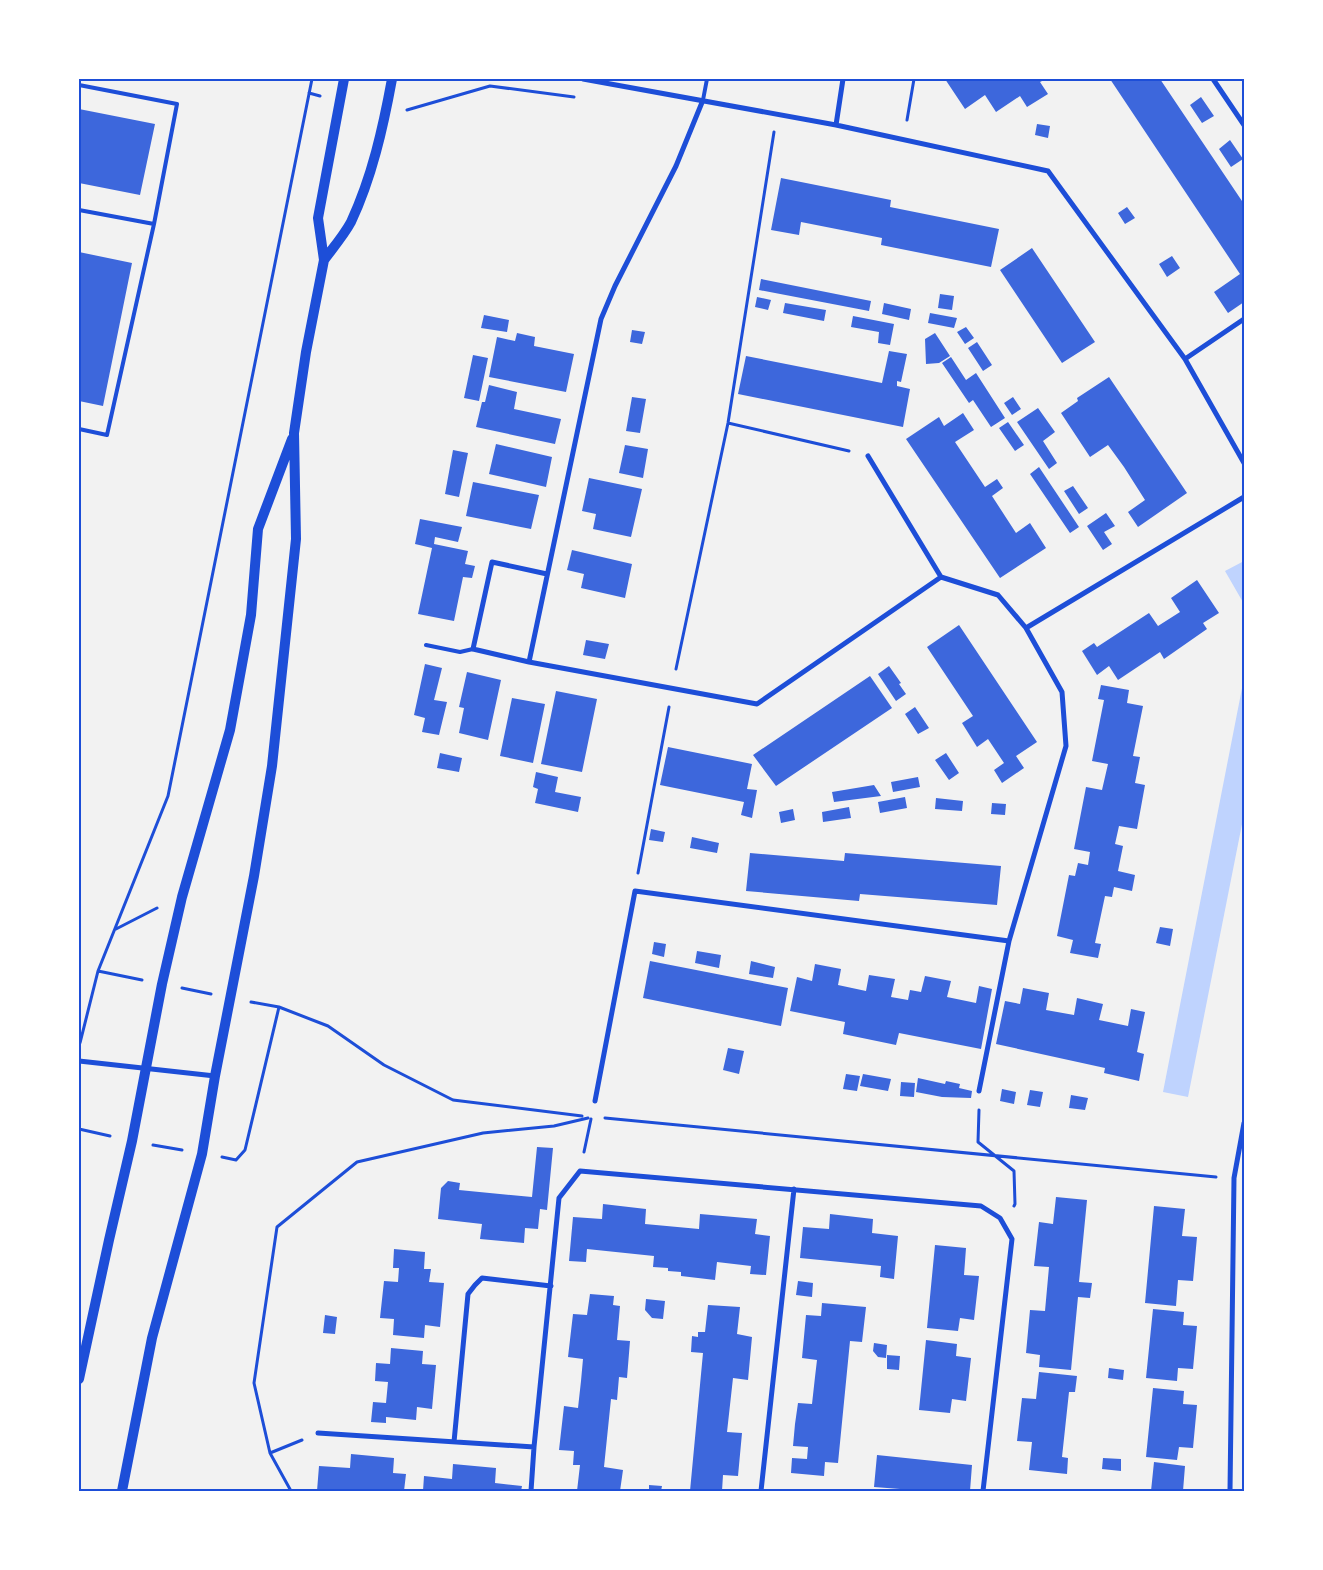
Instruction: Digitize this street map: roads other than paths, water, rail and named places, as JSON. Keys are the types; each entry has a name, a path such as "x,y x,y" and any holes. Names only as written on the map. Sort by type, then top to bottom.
{"main road":[{"path":"122,1491 152,1338 202,1154 229,997 254,876 272,766 296,539 294,433 306,352 324,260 318,218 344,79"},
{"path":"324,260 350,224 369,178 387,110 392,79"},
{"path":"79,1379 132,1141 162,984 182,897 230,730 251,615 258,529 294,433"}],"street":[{"path":"582,79 836,125 1048,171 1185,359 1244,463"},
{"path":"836,125 843,79"},
{"path":"1213,79 1244,125"},
{"path":"529,662 601,319 615,286 676,166 703,100"},
{"path":"1185,359 1244,319"},
{"path":"868,456 941,577 998,596 1026,628 1062,692 1066,746 1009,941 979,1091"},
{"path":"1026,628 1244,497"},
{"path":"547,574 492,562 473,649 529,662 757,704 941,577"},
{"path":"595,1101 635,891 1009,941"},
{"path":"79,1061 215,1076"},
{"path":"1230,1491 1234,1178 1244,1123"},
{"path":"531,1491 559,1198 580,1171 981,1206 1000,1218 1012,1239 983,1491"},
{"path":"760,1491 794,1189"},
{"path":"454,1442 468,1294 482,1278 550,1286"},
{"path":"318,1433 534,1447"}],"lane":[{"path":"703,100 707,79"},
{"path":"79,85 177,104 154,224 107,435 79,429"},
{"path":"79,210 154,224"},
{"path":"426,646 460,652 473,649"}],"water":[{"path":"1244,561 1244,604 1225,571"},
{"path":"1244,678 1244,814 1188,1097 1163,1092"}]}
